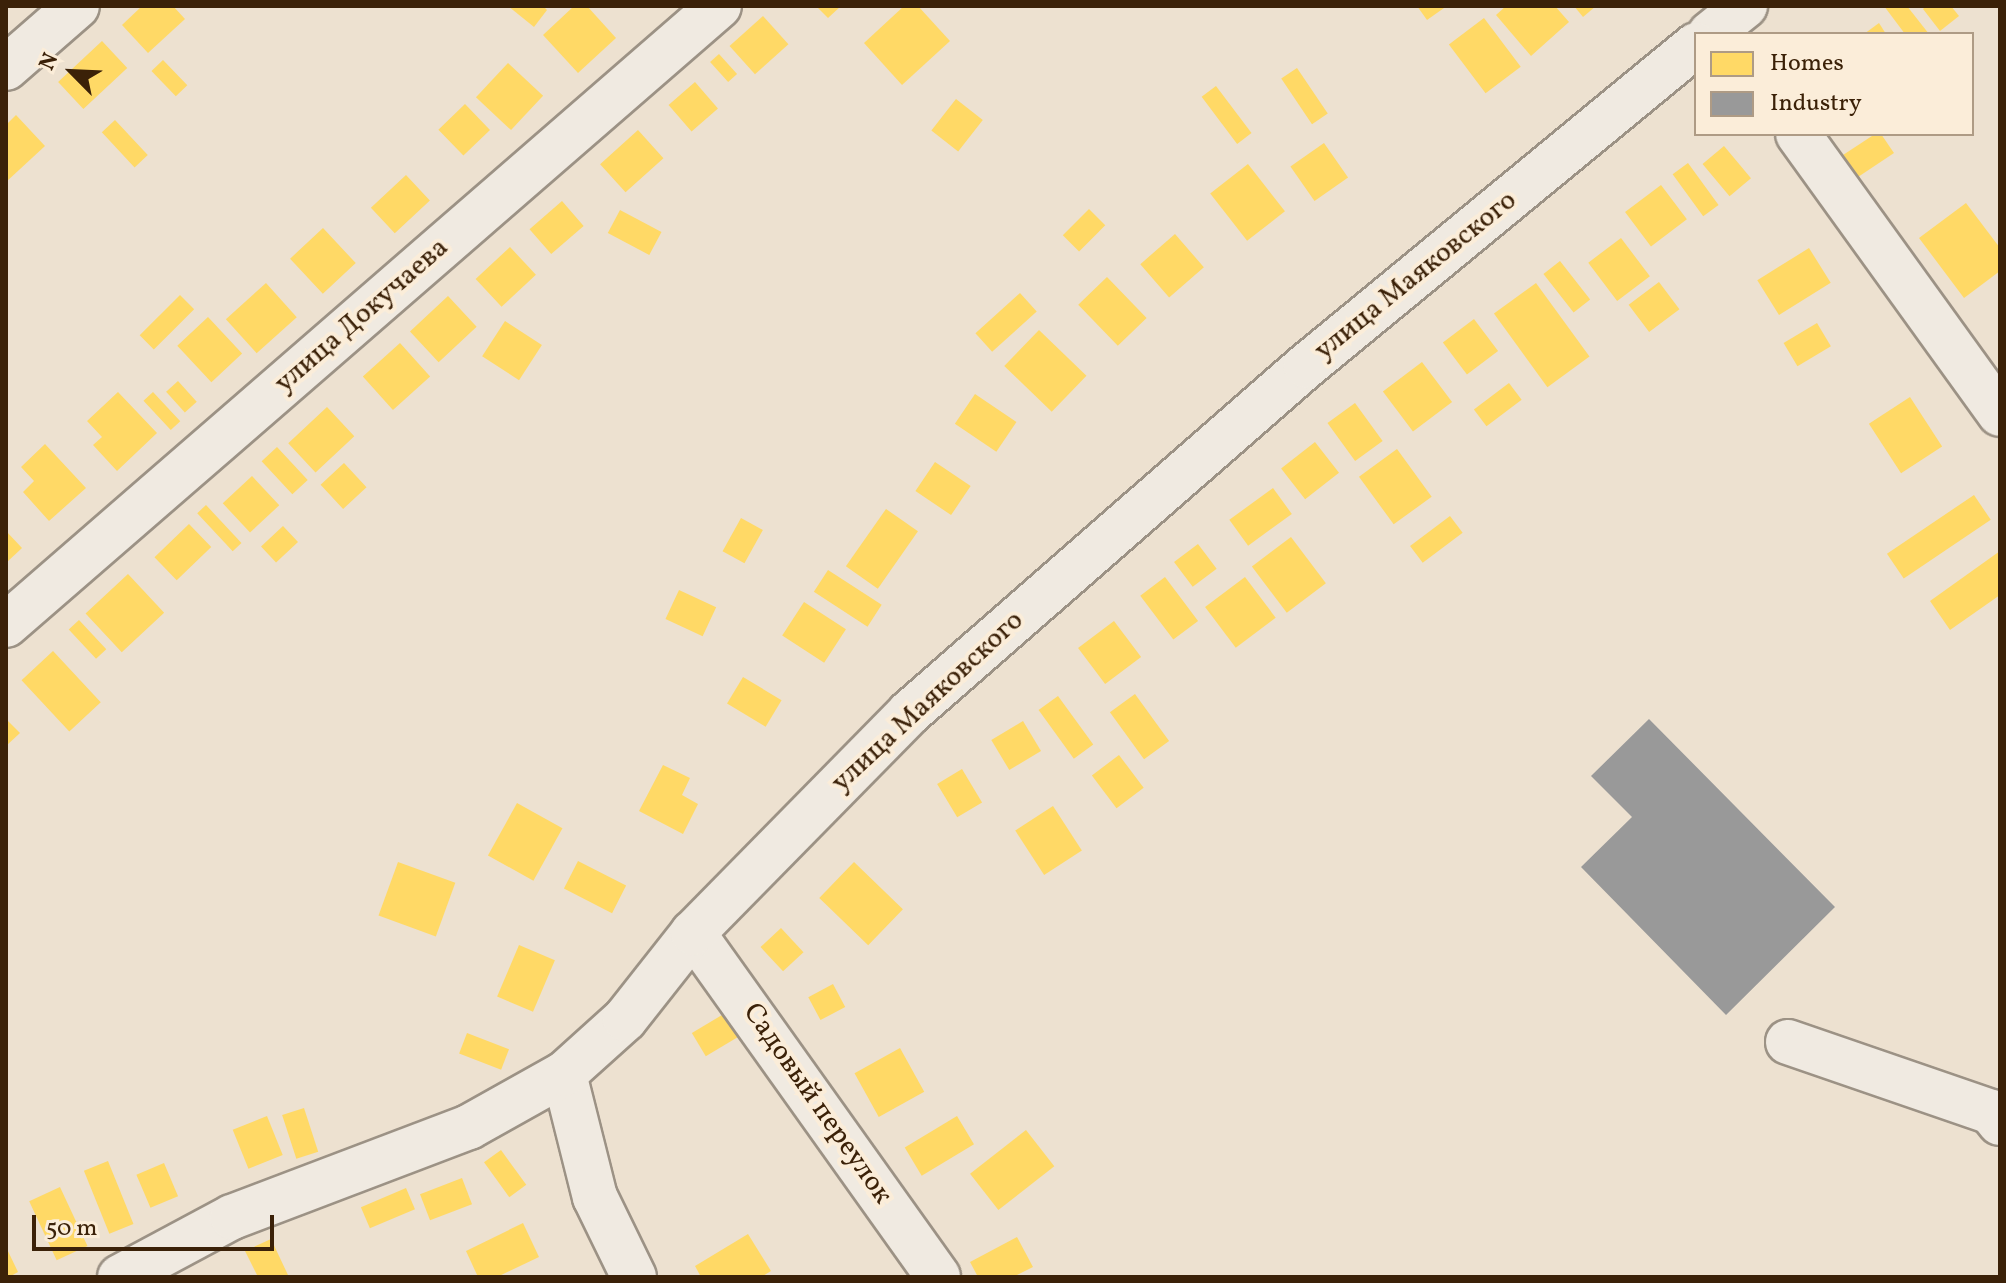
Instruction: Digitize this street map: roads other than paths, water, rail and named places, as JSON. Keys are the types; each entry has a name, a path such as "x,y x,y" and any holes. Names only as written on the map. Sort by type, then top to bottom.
{"street":[{"path":"6,68 77,6"},
{"name":"улица Докучаева","path":"6,625 719,6"},
{"name":"улица Маяковского","path":"120,1277 232,1217 469,1127 564,1074 625,1019 693,933 909,713 1306,366 1694,49"},
{"path":"1799,136 2000,414"},
{"name":"Садовый переулок","path":"693,933 938,1277"},
{"path":"1788,1042 1991,1112 2000,1123"},
{"path":"564,1074 595,1197 634,1277"}]}
